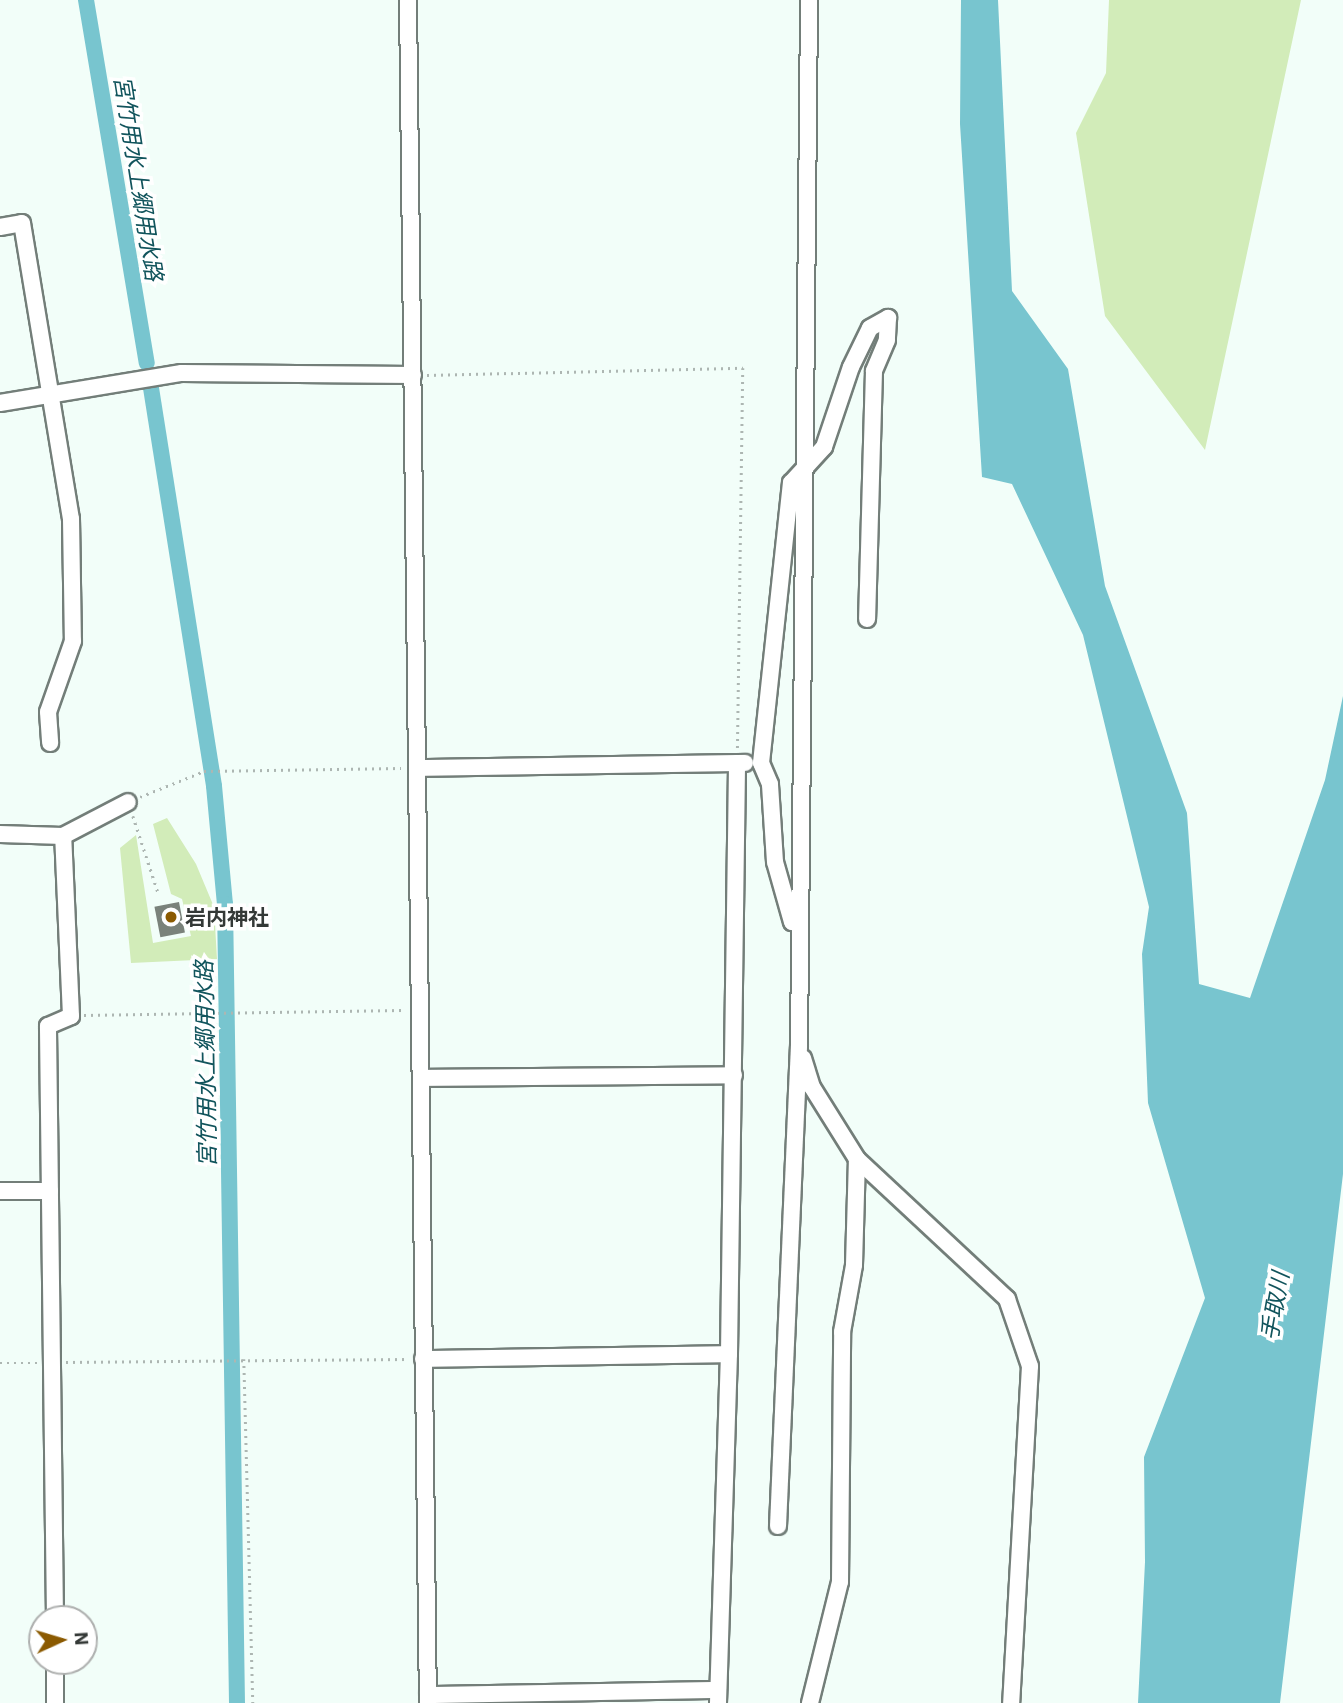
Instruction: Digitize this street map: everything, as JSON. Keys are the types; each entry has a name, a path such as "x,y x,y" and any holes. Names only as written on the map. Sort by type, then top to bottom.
{"street":[{"path":"408,0 428,1699 718,1697 729,1354 737,763"},
{"path":"778,1526 799,1046 809,0"},
{"path":"0,227 22,223 71,519 73,641 48,712 50,743"},
{"path":"800,924 792,922 775,862 770,784 761,763 789,496 791,483 824,447 851,367 870,328 888,318 887,340 874,371 867,619"},
{"path":"0,403 182,373 413,375"},
{"path":"419,768 761,763"},
{"path":"0,834 63,836 128,802"},
{"path":"55,1605 48,1026 71,1016 63,836"},
{"path":"799,1046 812,1087 857,1159 1007,1300 1030,1366 1011,1703"},
{"path":"421,1078 734,1074"},
{"path":"810,1703 841,1582 842,1332 854,1265 857,1159"},
{"path":"0,1191 50,1191"},
{"path":"423,1359 729,1354"},
{"path":"55,1675 55,1703"}],"path":[{"path":"413,375 743,369 737,763"},
{"path":"159,895 128,802 205,771 419,768"},
{"path":"71,1016 421,1010"},
{"path":"244,1359 253,1703"},
{"path":"0,1363 423,1359"}],"green space":[{"path":"1109,0 1301,0 1205,450 1105,316 1076,133 1106,73"},
{"path":"167,818 196,864 214,907 217,959 131,963 120,848 136,835 153,943 191,936 182,899 171,894 153,824"}],"water":[{"name":"手取川","path":"961,0 998,0 1012,291 1068,369 1105,586 1187,813 1199,984 1250,998 1325,780 1343,696 1343,1174 1280,1703 1138,1703 1145,1562 1144,1457 1205,1298 1148,1103 1142,954 1149,907 1083,635 1012,484 982,477 960,124"}],"building":[{"path":"179,902 185,932 160,937 154,907"}],"waterway":[{"name":"宮竹用水上郷用水路","path":"86,0 147,363"},
{"name":"宮竹用水上郷用水路","path":"151,388 214,786 225,904 237,1703"}],"place":[{"name":"岩内神社","path":"171,917"}]}
